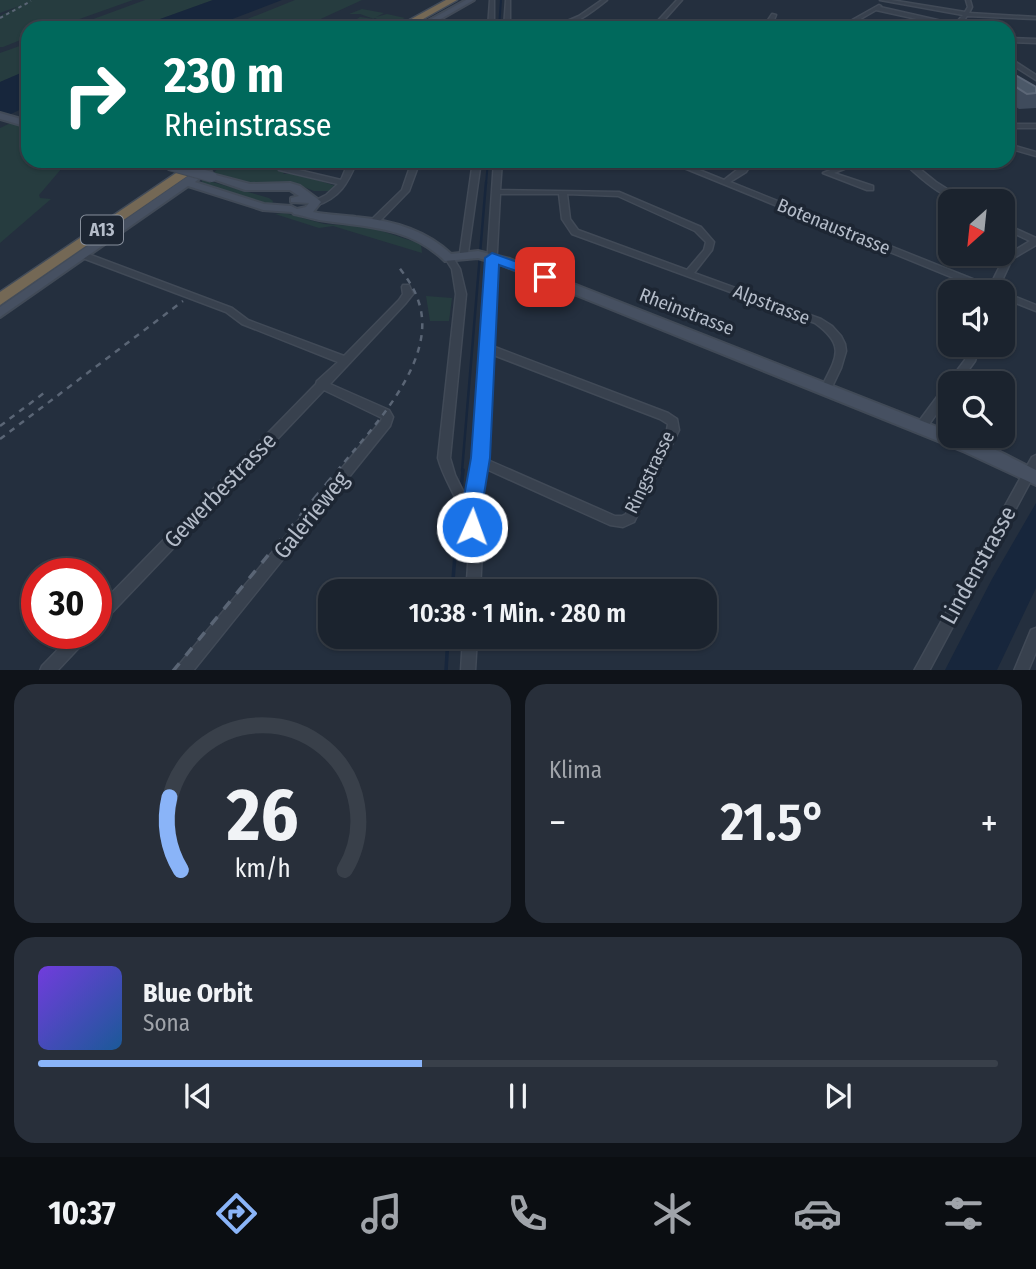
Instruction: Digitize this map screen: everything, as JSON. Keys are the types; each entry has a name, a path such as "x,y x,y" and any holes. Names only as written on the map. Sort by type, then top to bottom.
{"highway":[{"path":"413,21 453,0"},
{"path":"421,21 461,0"},
{"name":"A13","path":"0,288 180,168"},
{"name":"A13","path":"0,300 193,168"}],"street":[{"path":"432,21 471,0"},
{"path":"491,21 492,0"},
{"path":"507,21 508,0"},
{"path":"571,21 605,0"},
{"path":"660,21 680,0"},
{"path":"882,0 966,14 1036,18"},
{"path":"853,21 888,0"},
{"path":"961,21 970,6 968,0"},
{"path":"876,8 931,21"},
{"path":"772,21 774,15"},
{"path":"1015,40 1036,41"},
{"path":"1015,64 1036,78"},
{"path":"0,116 21,122"},
{"path":"1015,126 1036,126"},
{"path":"1015,148 1036,154"},
{"path":"180,168 256,188 285,186 304,204 425,239 449,258 456,269 461,294 444,458 448,475 467,510 472,527"},
{"path":"0,313 208,168"},
{"path":"282,168 344,183"},
{"path":"188,183 274,209 331,197 344,183 350,168"},
{"path":"373,223 405,191 413,168"},
{"path":"449,258 467,253 476,168"},
{"path":"474,579 475,550 471,510 480,458 490,257 498,168"},
{"name":"Botenaustrasse","path":"689,168 965,280"},
{"path":"726,182 745,168"},
{"path":"841,168 827,173 870,188"},
{"path":"914,168 942,189"},
{"path":"496,192 619,194 698,229 710,243 708,250 689,273"},
{"name":"Alpstrasse","path":"563,192 565,214 575,232 818,321 830,328 842,346 841,356 826,388"},
{"path":"1015,231 1036,241"},
{"path":"999,280 1008,258 1036,241"},
{"name":"Rheinstrasse","path":"467,253 490,257 1033,470"},
{"path":"83,255 229,310 245,322 344,360"},
{"name":"Gewerbestrasse","path":"112,602 402,302 408,294 407,287"},
{"path":"1015,300 1036,308"},
{"name":"Ringstrasse","path":"480,458 486,464 536,488 614,521 623,522 630,518 673,430 673,422 664,416 486,348"},
{"name":"Galerieweg","path":"183,670 386,423 388,417 385,412 321,384"},
{"path":"921,427 938,404"},
{"name":"Lindenstrasse","path":"921,670 1033,470"},
{"path":"1021,670 1036,635"},
{"path":"47,670 67,649"},
{"path":"468,670 469,649"}],"green space":[{"path":"0,0 133,0 74,21 21,21 21,40 3,47 0,47 0,16 19,6 0,13"},
{"path":"145,0 213,0 155,21 88,21"},
{"path":"295,0 362,0 316,21 242,21"},
{"path":"362,9 384,13 376,17 387,14 405,18 381,21 360,14 349,14"},
{"path":"360,17 374,19 354,21"},
{"path":"21,46 21,73 0,82 0,53"},
{"path":"21,118 21,168 62,168 39,195 40,198 51,199 0,243 0,128"},
{"path":"219,168 275,168 286,171 283,174 295,173 336,186 332,191 314,191 294,183 253,184 213,173"},
{"path":"202,179 269,198 273,201 272,205 208,187 202,183"},
{"path":"285,213 324,224 370,227 421,244 422,253 333,226 319,228 275,214"},
{"path":"426,296 452,298 449,321 430,321"}],"water":[{"path":"213,0 282,0 227,21 154,21"},
{"path":"21,73 21,109 0,119 0,82"},
{"path":"1036,503 1036,588 997,670 945,670 992,579"}],"building":[{"path":"1015,75 1036,87 1036,93 1027,94 1015,86"}],"waterway":[{"path":"499,21 501,0"},
{"path":"486,184 487,168"},
{"path":"462,471 486,182"},
{"path":"461,489 463,470"},
{"path":"453,579 459,506"},
{"path":"446,670 447,649"}],"railway":[{"path":"0,18 31,1"},
{"path":"337,471 398,394 419,348 422,325 419,303 413,288 398,266"},
{"path":"0,439 183,301"},
{"path":"0,426 48,390"},
{"path":"174,670 338,470"}],"route":[{"path":"472,527 470,519 480,458 492,258 545,277"}]}
